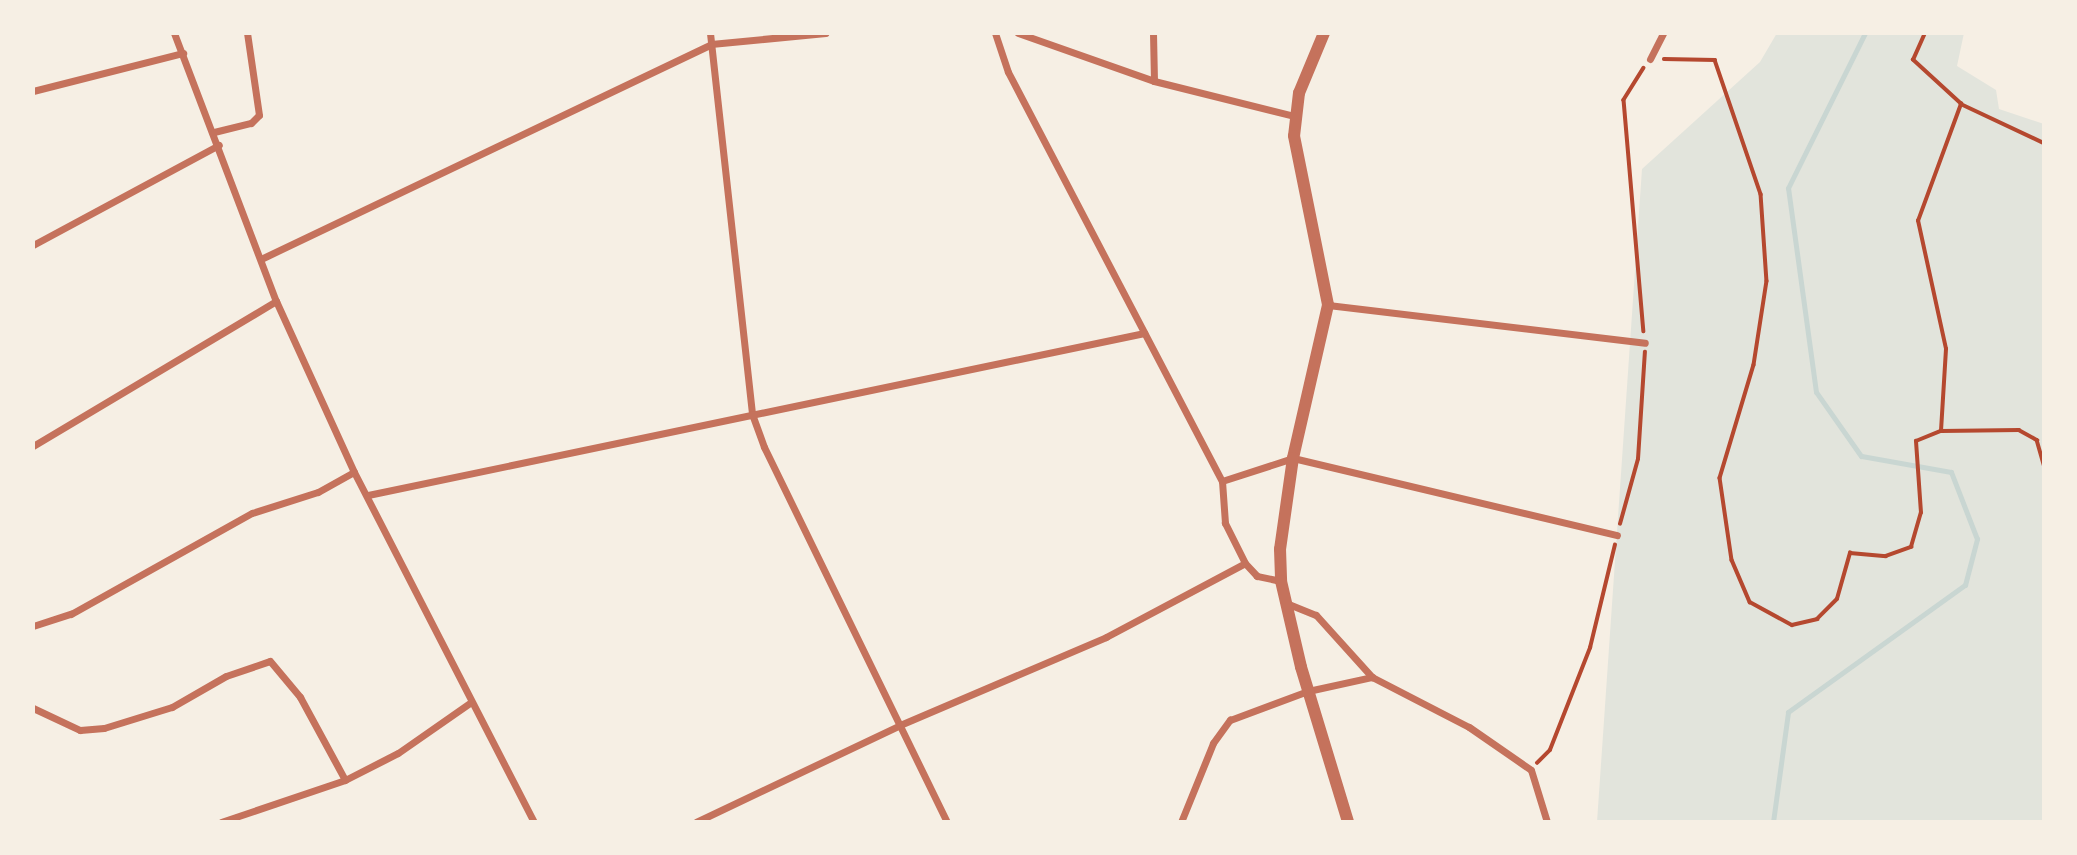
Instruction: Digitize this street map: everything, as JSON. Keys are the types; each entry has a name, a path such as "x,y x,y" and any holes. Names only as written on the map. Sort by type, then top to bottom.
{"street":[{"path":"174,33 263,258 276,301 354,472 534,822"},
{"path":"214,132 251,123 259,116 247,33"},
{"path":"710,33 752,414 764,447 947,822"},
{"path":"263,258 711,44 824,33"},
{"path":"995,33 1008,72 1222,481 1225,523 1245,564 1257,576 1281,581"},
{"path":"1018,33 1154,81 1294,116"},
{"path":"1153,33 1154,81"},
{"path":"1324,33 1294,116 1297,161 1321,257 1328,304 1293,458 1280,549 1281,581 1286,603 1308,691 1348,822"},
{"path":"1650,59 1662,33"},
{"path":"33,91 183,53"},
{"path":"33,245 219,145"},
{"path":"33,446 276,301"},
{"path":"1328,304 1645,343"},
{"path":"368,495 1144,333"},
{"path":"1222,481 1293,458 1617,535"},
{"path":"33,626 71,614 252,513 318,492 354,472"},
{"path":"696,822 900,725 1106,637 1245,564"},
{"path":"1286,603 1316,615 1372,677 1469,727 1531,770 1549,822"},
{"path":"33,708 80,730 104,728 172,707 226,676 270,661 300,697 345,780"},
{"path":"1181,822 1213,743 1230,720 1308,691 1372,677"},
{"path":"221,822 345,780 398,753 471,702"}],"lane":[{"path":"2044,96 2044,111"}],"path":[{"path":"1926,33 1913,60 1961,104 2044,143"},
{"path":"1531,770 1550,750 1590,648 1638,459 1645,343 1624,100 1650,59 1715,60 1761,194 1767,281 1754,365 1720,478 1732,560 1751,602 1792,625 1817,619 1837,599 1850,553 1886,556 1911,547 1921,513 1922,479 1916,441 1941,431 2019,430 2037,440 2044,465"},
{"path":"1941,431 1946,349 1918,221 1961,104"}],"shaded area":[{"path":"1777,33 1964,33 1957,66 1996,90 1999,109 2044,124 2044,822 1597,822 1642,169 1760,62"}],"waterway":[{"path":"1773,822 1788,712 1965,585 1977,539 1951,472 1861,456 1816,392 1788,188 1865,33"}]}
